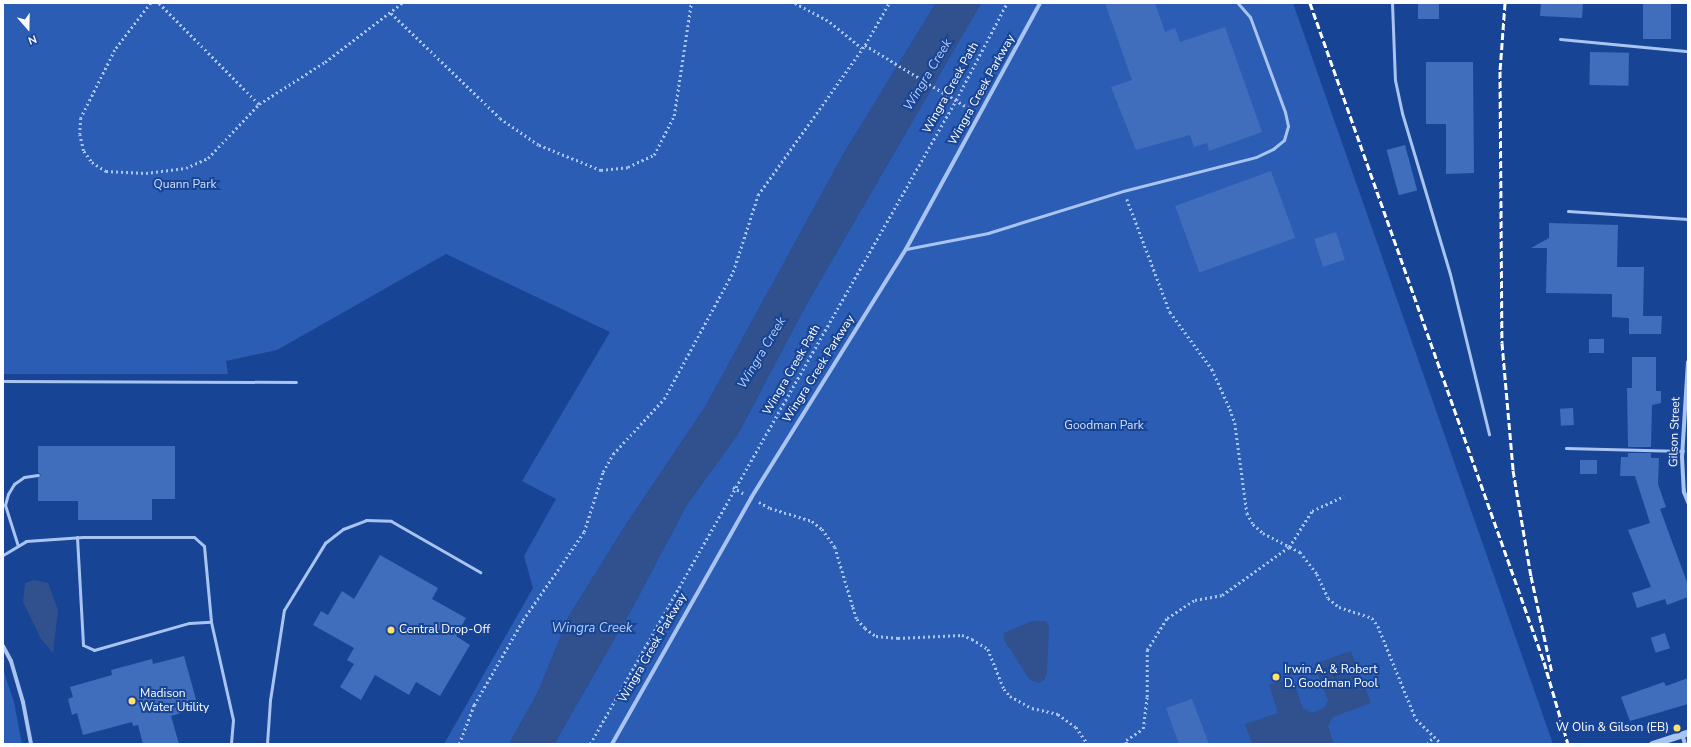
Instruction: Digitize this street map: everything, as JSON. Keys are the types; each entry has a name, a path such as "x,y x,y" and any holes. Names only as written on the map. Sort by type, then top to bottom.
{"street":[{"name":"Wingra Creek Parkway","path":"612,744 751,498 906,249 1040,3"},
{"name":"Gilson Street","path":"1688,362 1682,457 1684,492 1688,502"},
{"path":"1682,457 1688,456"},
{"path":"3,646 12,661 24,702 31,744"},
{"path":"1652,744 1685,733 1686,744"}],"lane":[{"path":"906,249 988,233 1123,191 1256,157 1273,149 1284,140 1288,126 1285,112 1250,16 1238,3"},
{"path":"1392,3 1395,80 1402,113 1450,274 1489,434"},
{"path":"1560,39 1688,52"},
{"path":"1568,211 1688,219"},
{"path":"3,381 296,382"},
{"path":"1566,448 1683,451"},
{"path":"18,546 5,505 8,494 14,484 24,477 38,475"},
{"path":"266,744 270,700 284,610 325,543 343,529 366,520 391,521 480,572"},
{"path":"77,537 83,645 94,650 189,623 211,622"},
{"path":"3,555 26,541 77,537 194,537 204,546 211,622 233,720 231,744"}],"path":[{"path":"151,3 115,50 81,118 80,134 84,151 92,162 106,172 146,173 186,168 208,158 259,104 325,62 392,13 402,3"},
{"path":"159,3 259,104"},
{"path":"392,13 500,118 539,145 601,170 628,167 654,155 674,116 690,3"},
{"path":"795,3 830,22 862,48"},
{"path":"459,744 474,705 522,620 584,532 603,472 613,454 664,399 733,272 758,194 842,74 865,45 889,3"},
{"name":"Wingra Creek Path","path":"590,744 733,487 768,432 956,100 1007,3"},
{"path":"865,45 979,115"},
{"path":"1123,191 1170,312 1212,369 1230,409 1235,423 1247,513 1254,524 1263,533 1300,552 1310,564 1328,598 1339,607 1372,618 1378,626 1416,719 1442,744"},
{"path":"733,487 770,508 812,521 822,529 835,547 857,619 876,636 898,638 962,635 972,639 988,649 1004,689 1010,696 1026,705 1058,714 1076,727 1088,744"},
{"path":"1126,744 1126,740 1143,729 1147,697 1147,650 1167,618 1195,600 1222,595 1289,547 1312,511 1344,496"},
{"path":"1427,744 1433,737"}],"green space":[{"name":"Quann Park","path":"3,3 936,3 844,153 705,407 625,526 569,616 538,692 509,744 444,744 533,588 524,556 556,499 522,481 610,332 446,254 277,350 226,361 228,374 3,374"},
{"name":"Goodman Park","path":"981,3 1293,3 1553,744 554,744 635,603 686,506 738,434 806,305"},
{"path":"3,669 14,702 22,744 3,744"}],"water":[{"name":"Wingra Creek","path":"936,3 981,3 806,305 738,434 686,506 635,603 554,744 509,744 538,692 569,616 625,526 705,407 844,153"},
{"path":"34,580 48,583 58,610 53,653 41,639 23,602 25,583"},
{"path":"1032,621 1046,621 1049,627 1047,673 1044,680 1039,683 1030,680 1004,640 1004,633"},
{"path":"1351,651 1371,703 1333,717 1328,726 1334,744 1252,743 1245,724 1278,713 1269,685 1292,678 1303,708 1312,713 1324,708 1328,701 1314,664"}],"building":[{"path":"1105,3 1155,3 1165,32 1175,28 1180,42 1225,27 1262,132 1209,151 1207,143 1194,147 1190,135 1136,150 1111,87 1132,80"},
{"path":"1418,3 1439,3 1439,19 1418,19"},
{"path":"1541,3 1583,3 1582,18 1540,16"},
{"path":"1643,3 1671,3 1671,39 1643,39"},
{"path":"1590,52 1629,53 1628,86 1589,85"},
{"path":"1426,62 1473,62 1474,173 1446,174 1446,124 1426,124"},
{"path":"1405,145 1417,190 1399,195 1387,150"},
{"path":"1271,171 1295,238 1199,273 1175,206"},
{"path":"1549,223 1618,225 1617,267 1644,267 1643,316 1662,316 1661,334 1629,334 1629,318 1612,317 1612,294 1546,293 1547,248 1531,248 1549,238"},
{"path":"1336,232 1345,260 1323,267 1314,239"},
{"path":"1589,339 1604,339 1604,353 1589,353"},
{"path":"1632,357 1656,357 1656,391 1661,391 1661,403 1652,405 1651,447 1628,447 1627,388 1632,388"},
{"path":"1573,408 1574,425 1561,426 1560,409"},
{"path":"38,446 175,446 175,499 152,499 152,520 78,520 78,501 38,501 38,478 41,475 38,472"},
{"path":"1628,453 1651,453 1651,458 1659,458 1658,484 1666,507 1660,509 1688,585 1688,597 1667,605 1665,599 1637,608 1632,593 1651,587 1628,530 1650,523 1635,476 1620,476 1621,457 1628,457"},
{"path":"1580,460 1597,460 1597,474 1580,474"},
{"name":"Central Drop-Off","path":"380,555 438,588 432,599 466,618 456,636 470,645 440,696 416,682 409,695 375,675 361,700 340,687 354,664 347,660 354,648 313,625 321,611 328,615 342,591 354,599"},
{"path":"1665,633 1670,648 1656,653 1651,638"},
{"name":"Madison Water Utility","path":"184,656 197,703 183,707 184,712 171,716 179,744 143,744 138,725 133,726 132,722 83,735 77,713 72,715 68,699 73,697 70,687 112,675 111,670 152,659 153,664"},
{"path":"1688,678 1688,704 1630,721 1621,697 1664,682 1666,686"},
{"path":"1192,699 1209,744 1179,744 1166,708"}],"railway":[{"path":"1310,3 1544,662 1568,744"},
{"path":"1505,3 1500,71 1502,343 1513,470 1531,576 1552,673"}],"place":[{"name":"Central Drop-Off","path":"391,630"},
{"name":"Irwin A. & Robert D. Goodman Pool","path":"1276,677"},
{"name":"Madison Water Utility","path":"132,701"},
{"name":"W Olin & Gilson (EB)","path":"1677,728"}]}
